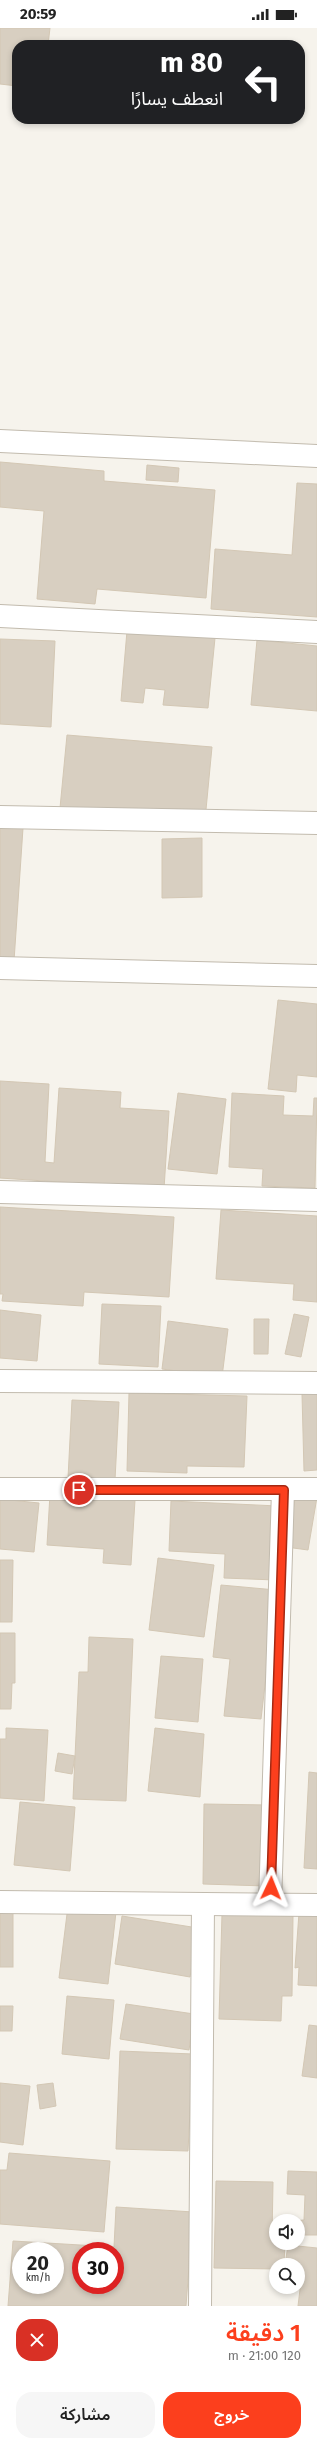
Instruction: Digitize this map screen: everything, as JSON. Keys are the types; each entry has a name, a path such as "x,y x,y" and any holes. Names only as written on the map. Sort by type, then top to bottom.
{"street":[{"path":"0,441 317,456"},
{"path":"0,616 317,632"},
{"path":"0,817 317,823"},
{"path":"0,968 317,976"},
{"path":"0,1192 317,1200"},
{"path":"0,1381 317,1383"},
{"path":"0,1489 317,1489"},
{"path":"270,1904 284,1490"},
{"path":"0,1902 317,1905"},
{"path":"200,2306 203,1904"}],"building":[{"path":"0,28 50,28 49,40 12,40 12,85 0,84"},
{"path":"0,462 104,471 104,481 215,490 206,598 97,589 95,604 37,599 44,511 0,507"},
{"path":"147,465 179,468 178,482 146,480"},
{"path":"297,483 317,484 317,617 211,609 215,549 292,555"},
{"path":"127,631 215,638 208,708 163,705 165,690 145,688 143,703 121,701"},
{"path":"0,639 55,641 51,727 0,724"},
{"path":"257,640 317,646 317,711 251,705"},
{"path":"67,735 212,747 205,820 60,808"},
{"path":"0,827 23,828 14,961 0,960"},
{"path":"202,838 202,897 162,898 162,839"},
{"path":"278,1000 317,1004 317,1077 297,1075 296,1092 268,1089"},
{"path":"0,1081 49,1084 45,1162 54,1163 59,1088 121,1092 120,1108 169,1111 164,1189 0,1178"},
{"path":"178,1093 226,1099 217,1174 168,1169"},
{"path":"232,1093 284,1096 283,1115 313,1116 314,1098 317,1098 315,1188 262,1186 263,1169 229,1167"},
{"path":"0,1207 174,1217 169,1297 84,1292 83,1306 2,1301 3,1294 0,1294"},
{"path":"221,1210 317,1216 317,1302 293,1300 294,1284 216,1279"},
{"path":"102,1304 161,1306 158,1367 99,1364"},
{"path":"0,1310 41,1315 37,1361 0,1358"},
{"path":"294,1314 309,1317 301,1357 285,1354"},
{"path":"254,1319 269,1319 268,1354 254,1354"},
{"path":"168,1321 228,1329 222,1377 162,1369"},
{"path":"129,1393 247,1396 244,1467 187,1466 187,1473 127,1471"},
{"path":"317,1393 317,1470 304,1471 302,1394"},
{"path":"72,1400 119,1402 115,1480 68,1478"},
{"path":"50,1494 135,1500 131,1565 103,1563 104,1549 47,1545"},
{"path":"296,1494 317,1497 308,1550 286,1547"},
{"path":"0,1499 39,1503 34,1552 0,1549"},
{"path":"171,1501 278,1506 275,1580 224,1578 225,1554 169,1551"},
{"path":"158,1558 214,1565 204,1637 149,1630"},
{"path":"0,1560 13,1560 12,1622 0,1622"},
{"path":"221,1585 276,1590 261,1719 224,1716 230,1659 213,1657"},
{"path":"0,1633 15,1633 15,1683 12,1683 11,1709 0,1709"},
{"path":"89,1637 133,1639 126,1801 73,1799 79,1672 88,1672"},
{"path":"161,1656 203,1659 198,1722 155,1718"},
{"path":"6,1728 48,1730 44,1801 0,1798 0,1739 6,1739"},
{"path":"155,1728 204,1734 200,1797 148,1791"},
{"path":"58,1753 75,1756 72,1774 55,1771"},
{"path":"309,1772 317,1773 317,1869 304,1868"},
{"path":"20,1802 75,1807 70,1871 14,1865"},
{"path":"204,1804 267,1805 265,1886 203,1884"},
{"path":"68,1906 116,1912 108,1984 59,1978"},
{"path":"0,1908 13,1908 13,1967 0,1967"},
{"path":"299,1913 317,1914 317,1986 298,1985 299,1967 295,1968"},
{"path":"222,1914 293,1916 292,1996 282,1996 281,2021 219,2019"},
{"path":"122,1916 198,1928 190,1977 115,1964"},
{"path":"67,1996 114,2000 109,2059 62,2054"},
{"path":"126,2004 194,2014 189,2050 120,2039"},
{"path":"0,2006 13,2006 12,2031 0,2031"},
{"path":"309,2025 317,2026 317,2078 302,2076"},
{"path":"120,2051 193,2054 188,2151 116,2149"},
{"path":"0,2083 30,2086 23,2145 0,2142"},
{"path":"53,2083 56,2106 40,2109 37,2085"},
{"path":"9,2153 110,2161 104,2232 0,2224 0,2170 7,2170"},
{"path":"288,2171 317,2172 317,2235 305,2235 305,2195 287,2194"},
{"path":"216,2181 273,2182 272,2214 269,2214 269,2250 285,2250 284,2258 269,2258 269,2269 214,2268"},
{"path":"116,2207 193,2212 186,2306 8,2306 12,2254 12,2294 64,2294 64,2244 72,2245 72,2294 124,2294 124,2242 114,2242"},
{"path":"305,2247 317,2248 317,2306 298,2306 299,2294 305,2294 305,2258 286,2258 287,2250 305,2250"}],"route":[{"path":"79,1490 284,1490 271,1888"}]}
